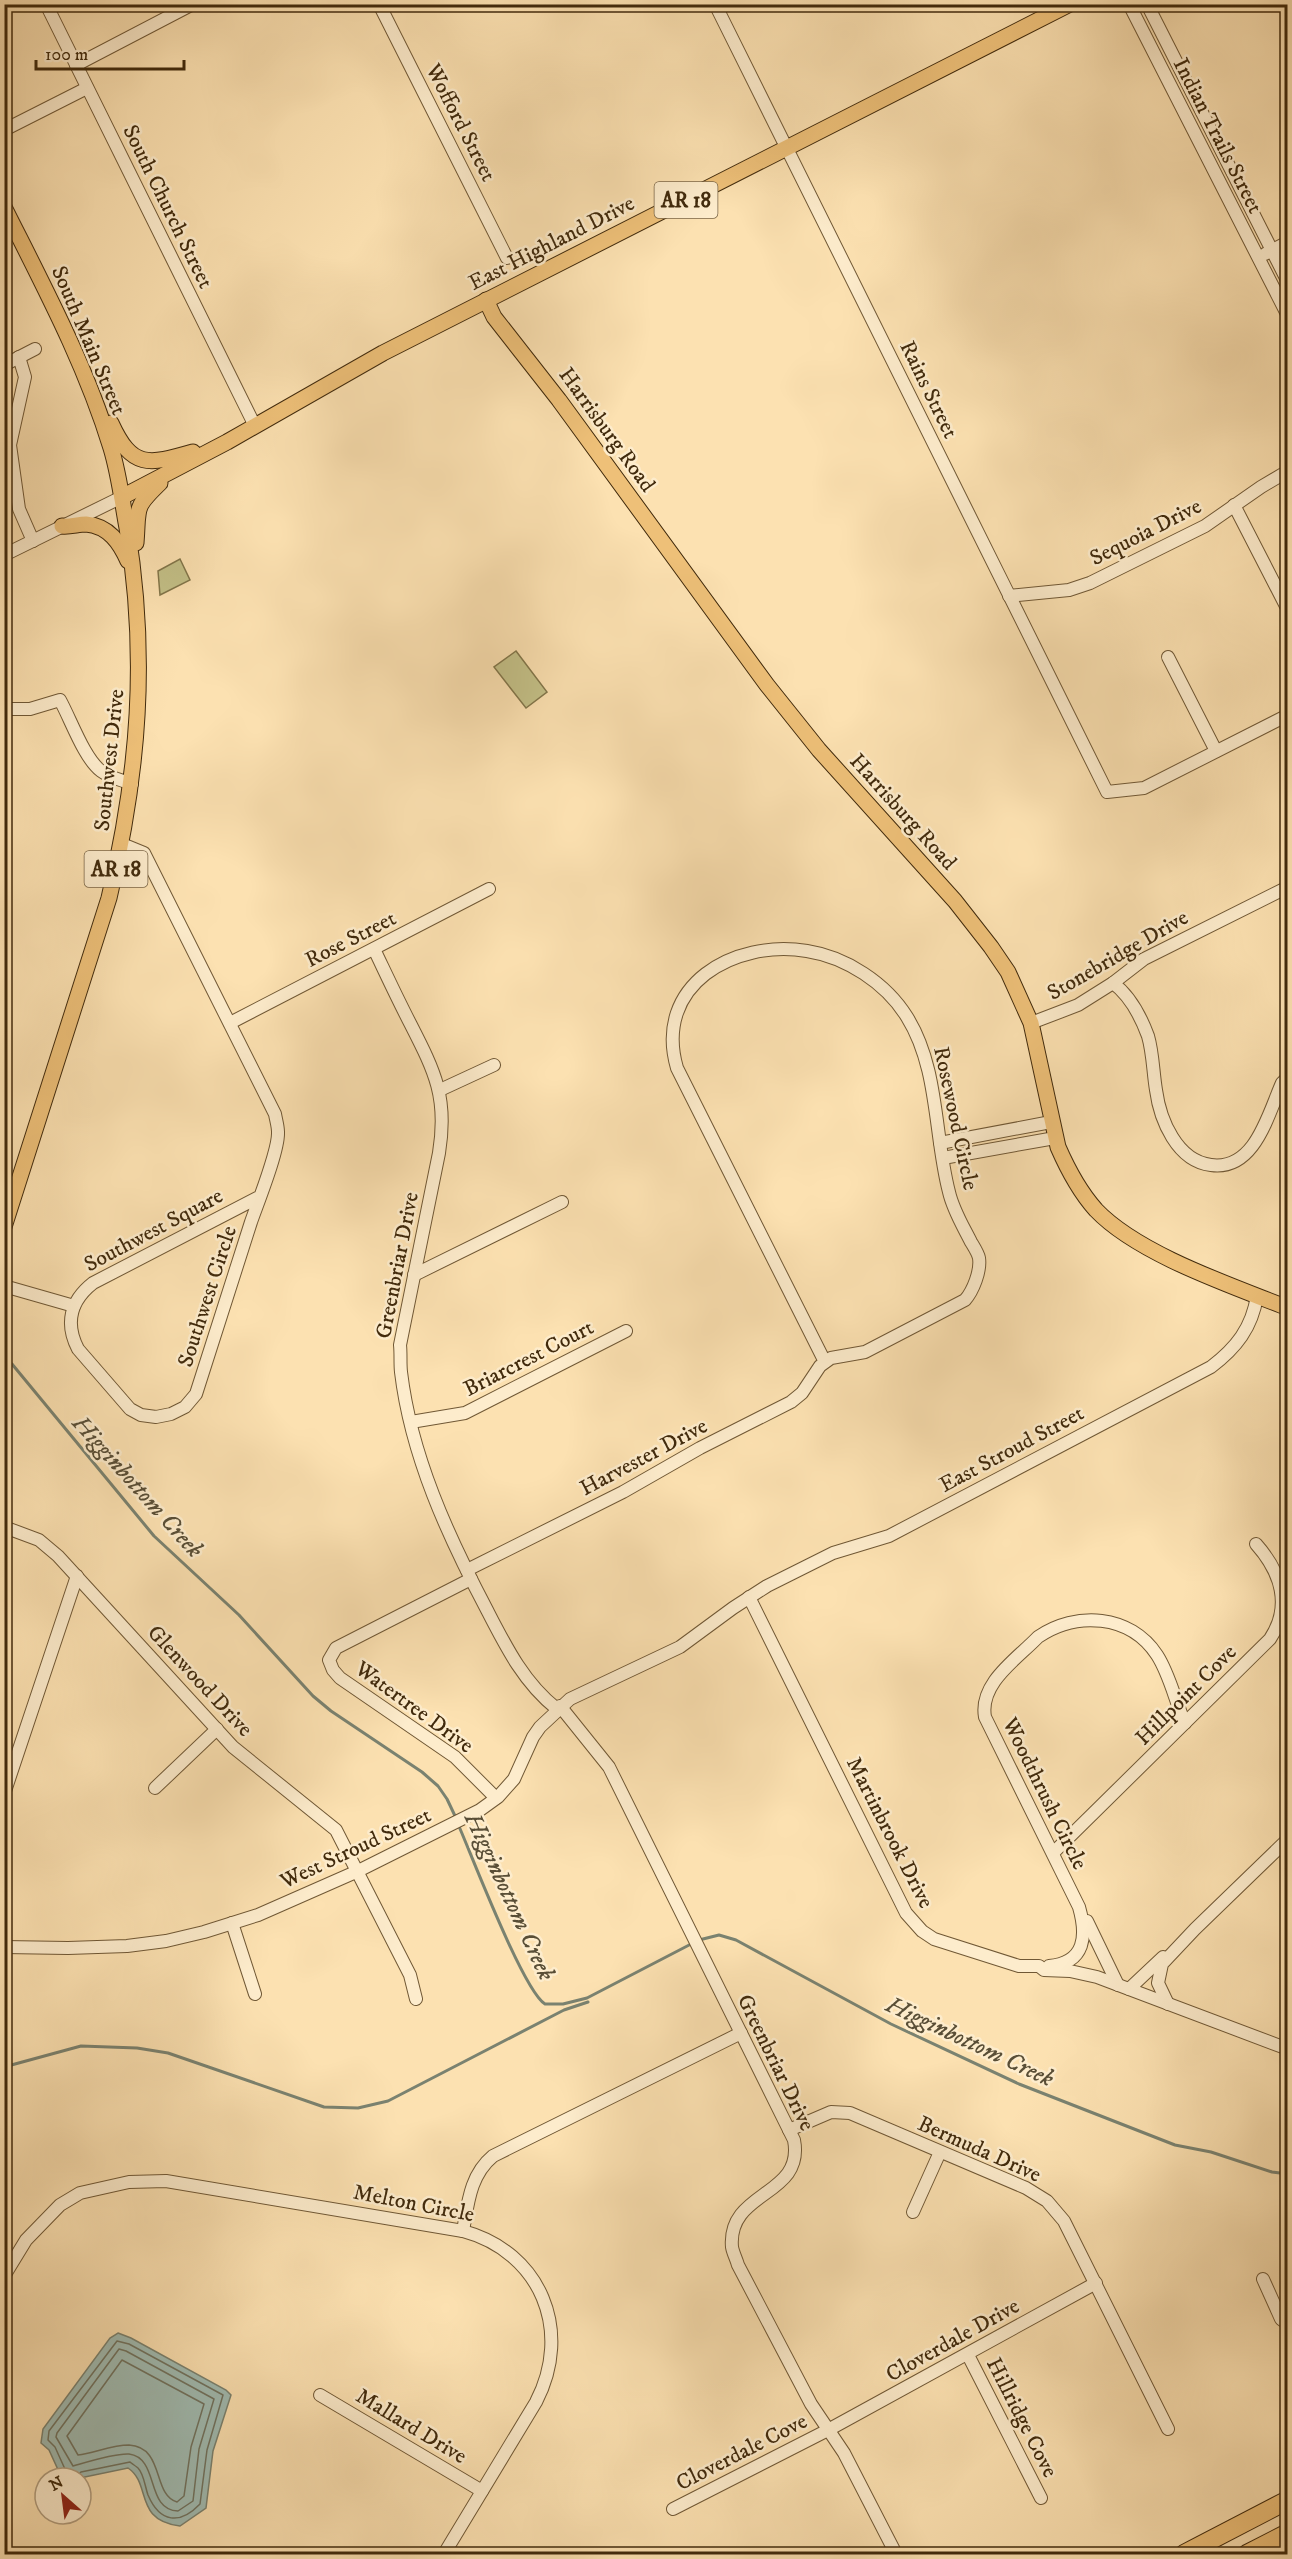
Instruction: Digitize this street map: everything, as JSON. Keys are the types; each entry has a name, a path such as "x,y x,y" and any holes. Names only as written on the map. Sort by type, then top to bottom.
{"highway":[{"path":"1185,2554 1287,2500"},
{"path":"1247,2554 1287,2533"}],"main road":[{"name":"East Highland Drive","path":"122,497 227,442 383,352 1070,4"},
{"name":"South Main Street","path":"4,207 71,343 111,448 122,497"},
{"name":"Harrisburg Road","path":"486,300 494,317 559,400 767,685 819,750 955,901 1008,972 1031,1023 1055,1138 1075,1183 1096,1210 1111,1224 1153,1250 1287,1308"},
{"path":"71,343 117,438 133,457 163,460 227,442"},
{"path":"133,570 137,517 141,501 173,470"},
{"name":"Southwest Drive","path":"4,1227 97,935 122,844 132,784 137,727 139,651 133,570 122,497"},
{"path":"62,526 89,525 106,531 117,541 133,570"}],"street":[{"name":"South Church Street","path":"46,4 255,426"},
{"path":"76,65 193,4"},
{"name":"Wofford Street","path":"379,4 507,258"},
{"name":"Rains Street","path":"715,4 1107,792 1144,788 1216,751"},
{"name":"Indian Trails Street","path":"1129,4 1287,316"},
{"name":"Indian Trails Street","path":"1148,4 1287,282"},
{"path":"4,130 87,88"},
{"path":"1257,258 1287,242"},
{"path":"1275,292 1287,286"},
{"path":"4,365 35,349"},
{"path":"19,357 25,377 10,445 19,509 33,541"},
{"name":"Sequoia Drive","path":"1009,596 1069,590 1090,584 1205,526 1287,471"},
{"path":"4,555 122,497"},
{"path":"1234,505 1287,610"},
{"path":"1168,657 1216,751 1287,715"},
{"path":"4,709 30,709 60,700 98,769 110,777 132,784"},
{"name":"Southwest Circle","path":"74,1306 70,1327 78,1349 130,1409 141,1415 156,1417 171,1414 185,1407 196,1394 277,1142 278,1124 144,853 122,844"},
{"name":"Stonebridge Drive","path":"1031,1023 1078,1005 1113,983 1144,959 1287,887"},
{"name":"Rose Street","path":"230,1023 489,889"},
{"name":"Greenbriar Drive","path":"374,949 430,1062 440,1090 441,1141 400,1345 401,1372 411,1422 437,1507 518,1668 559,1708 609,1767 789,2130 796,2150 793,2163 782,2183 758,2197 740,2214 734,2227 732,2248 738,2265 811,2404 844,2453 896,2554"},
{"name":"Rosewood Circle","path":"770,950 808,951 850,965 880,986 892,998 918,1035 927,1066 940,1143 949,1195 979,1257 976,1279 969,1296 865,1353 839,1356 825,1362 676,1068 671,1040 679,1005 684,995 694,982 726,962 770,950"},
{"path":"1113,983 1142,1019 1148,1035 1160,1108 1176,1143 1192,1159 1213,1166 1226,1165 1243,1157 1257,1139 1282,1083 1287,1077"},
{"path":"440,1090 494,1065"},
{"path":"940,1143 1051,1122"},
{"path":"943,1158 1055,1138"},
{"name":"Southwest Square","path":"74,1306 80,1295 93,1283 260,1197"},
{"path":"414,1275 562,1202"},
{"path":"4,1286 74,1306"},
{"name":"East Stroud Street","path":"749,1597 833,1553 900,1531 1210,1367 1233,1349 1244,1336 1251,1321 1257,1296"},
{"name":"Briarcrest Court","path":"411,1422 465,1413 626,1331"},
{"name":"Harvester Drive","path":"469,1574 700,1448 791,1402 802,1393 816,1371 825,1362"},
{"name":"Glenwood Drive","path":"4,1527 44,1544 77,1576 233,1747 328,1822 342,1838 410,1975 416,1999"},
{"name":"Hillpoint Cove","path":"1053,1853 1270,1639 1280,1625 1284,1609 1283,1591 1272,1562 1256,1544"},
{"name":"Watertree Drive","path":"469,1574 336,1648 329,1660 333,1670 340,1678 455,1757 496,1798"},
{"path":"4,1794 77,1576"},
{"name":"West Stroud Street","path":"4,1947 127,1946 166,1941 232,1923 308,1894 358,1871 480,1810 496,1798 514,1779 536,1732 559,1708 578,1694 662,1658 749,1597"},
{"name":"Martinbrook Drive","path":"749,1597 912,1921 934,1939 1019,1966 1039,1966 1044,1970 1070,1971 1097,1977 1287,2049"},
{"name":"Woodthrush Circle","path":"1124,1987 1080,1907 985,1717 983,1706 990,1686 1038,1637 1064,1623 1080,1619 1107,1621 1132,1632 1157,1656 1185,1723"},
{"path":"155,1788 217,1729"},
{"path":"1168,2004 1159,1986 1160,1967 1195,1929 1287,1839"},
{"name":"Woodthrush Circle","path":"1039,1966 1063,1964 1076,1953 1083,1941 1085,1929 1080,1907"},
{"path":"232,1923 255,1994"},
{"path":"1124,1987 1195,1929"},
{"path":"463,2231 473,2183 484,2163 493,2156 741,2033"},
{"name":"Bermuda Drive","path":"789,2130 825,2114 850,2113 1026,2188 1047,2201 1064,2221 1168,2429"},
{"path":"913,2212 940,2152"},
{"name":"Melton Circle","path":"4,2276 26,2240 60,2205 80,2193 129,2182 166,2181 463,2231 484,2236 500,2245 526,2269 543,2297 551,2332 551,2355 546,2382 444,2554"},
{"path":"1263,2279 1281,2319 1287,2324"},
{"name":"Cloverdale Drive","path":"828,2430 1096,2283"},
{"name":"Hillridge Cove","path":"968,2355 1041,2498"},
{"name":"Mallard Drive","path":"320,2395 482,2491"},
{"name":"Cloverdale Cove","path":"673,2509 828,2430"}],"shaded area":[{"path":"180,559 190,580 160,595 158,571"},
{"path":"516,651 547,692 526,708 494,667"}],"water":[{"path":"118,2333 131,2338 226,2390 231,2395 213,2451 206,2508 180,2526 155,2517 145,2501 140,2483 128,2468 93,2475 93,2466 56,2466 49,2450 41,2443 43,2429 110,2338"}],"waterway":[{"name":"Higginbottom Creek","path":"4,1359 12,1364 154,1536 239,1615 313,1696 331,1711 422,1772 438,1786 456,1818"},
{"name":"Higginbottom Creek","path":"458,1824 511,1949 536,1994 545,2004 563,2004 587,1998 693,1943"},
{"name":"Higginbottom Creek","path":"699,1940 719,1935 736,1940 891,2024 1019,2084 1175,2145 1211,2152 1272,2172 1288,2174"},
{"path":"4,2067 81,2046 137,2048 168,2053 324,2107 358,2108 388,2101 564,2010 588,2002"}]}
